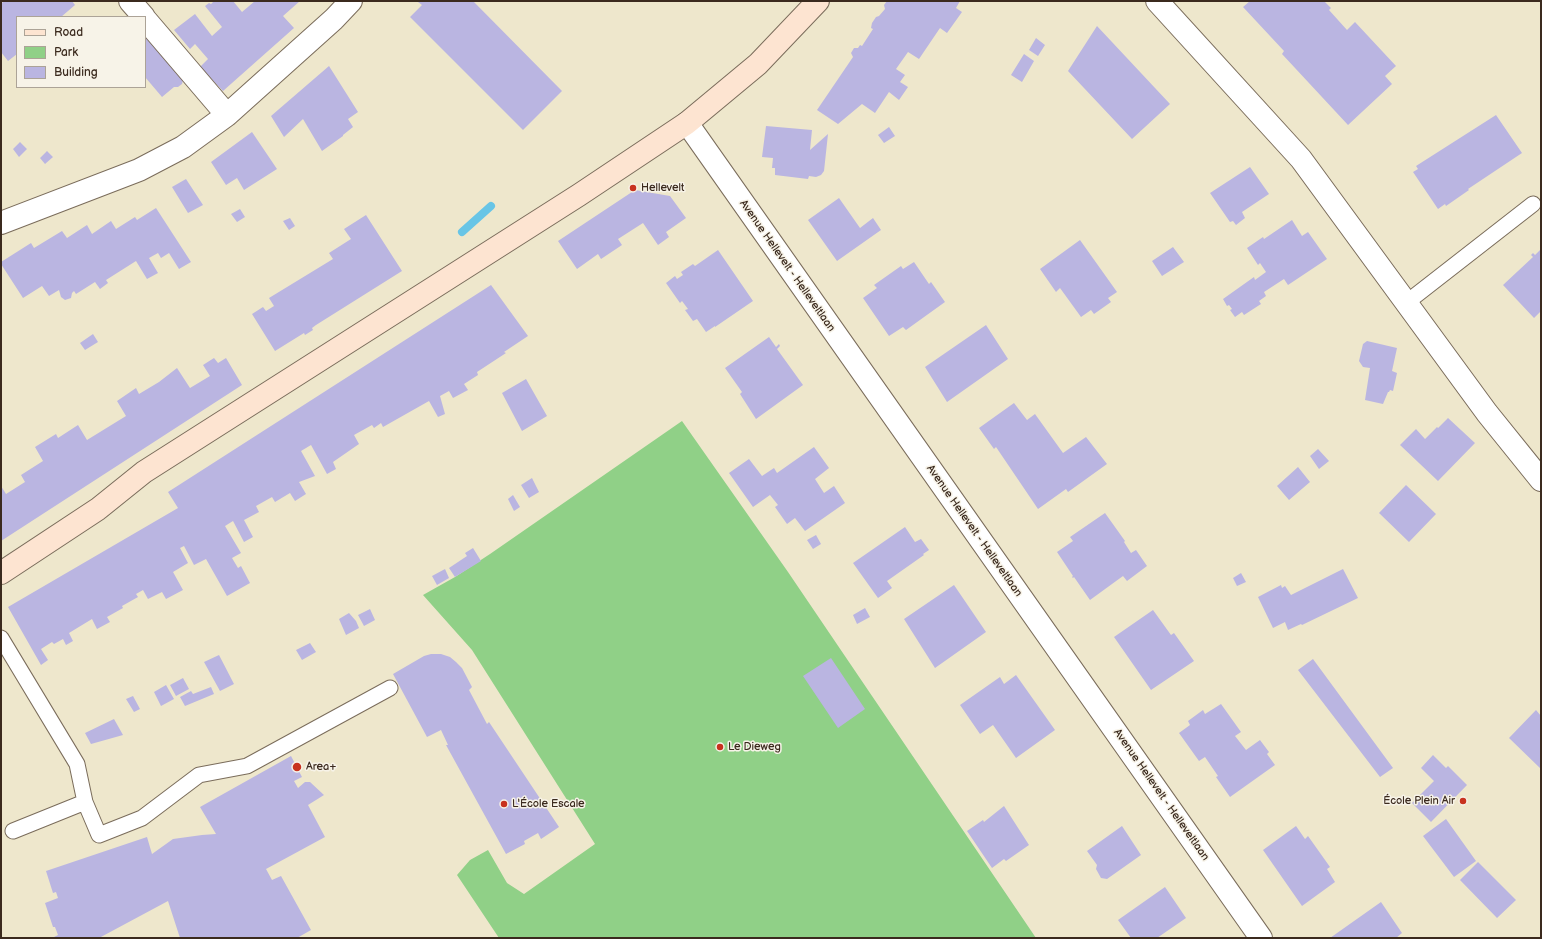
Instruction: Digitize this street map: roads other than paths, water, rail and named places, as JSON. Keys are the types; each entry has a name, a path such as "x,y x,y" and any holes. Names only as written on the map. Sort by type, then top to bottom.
{"main road":[{"path":"1,574 98,509 144,472 560,207 687,123 758,64 818,1"}],"street":[{"path":"130,1 142,16"},
{"path":"1,223 139,170 183,147 227,115 334,19 351,1"},
{"path":"1157,1 1301,159 1487,413 1541,480"},
{"path":"146,20 227,115"},
{"name":"Avenue Hellevelt - Helleveltlaan","path":"687,123 1261,938"}],"lane":[{"path":"1406,303 1533,204"},
{"path":"1,638 77,764 85,802 99,835 142,818 199,775 247,766 390,688"},
{"path":"13,831 85,802"}],"waterway":[{"path":"462,232 491,206"}],"place":[{"name":"Hellevelt","path":"633,188"},
{"name":"Le Dieweg","path":"720,747"},
{"name":"Area+","path":"297,767"},
{"name":"École Plein Air","path":"1463,801"},
{"name":"L'École Escale","path":"504,804"}]}
